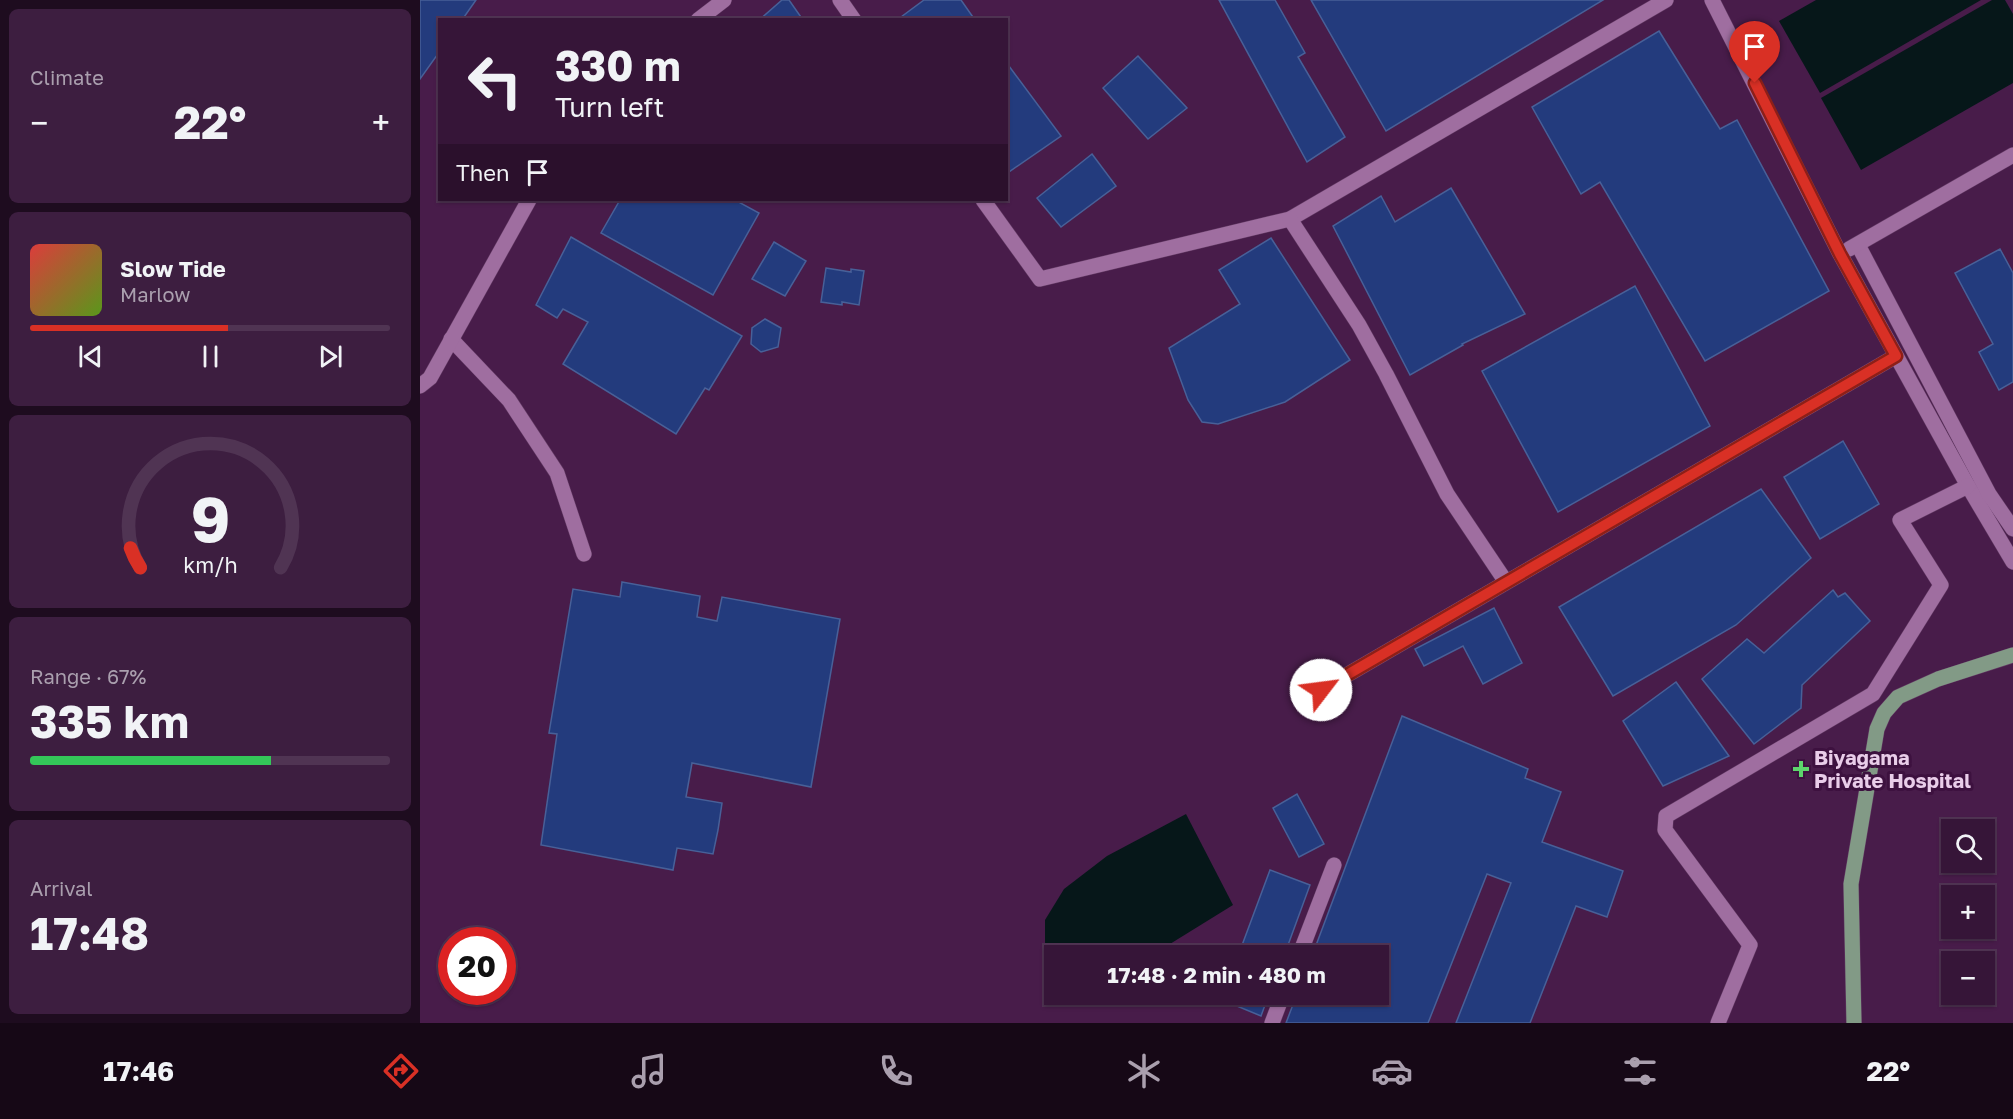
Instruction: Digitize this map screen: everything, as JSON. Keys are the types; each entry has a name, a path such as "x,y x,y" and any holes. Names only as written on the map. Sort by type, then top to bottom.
{"main road":[{"path":"1854,1023 1851,884 1877,729 1884,713 1898,697 1938,679 2013,655"}],"lane":[{"path":"701,18 724,0"},
{"path":"840,0 853,18"},
{"path":"984,201 1040,279 1290,219 1666,0"},
{"path":"1712,0 1840,254 1968,486 2013,562"},
{"path":"1840,254 2013,155"},
{"path":"420,386 430,378 528,201"},
{"path":"1290,219 1359,325 1447,494 1506,582"},
{"path":"1858,245 1989,494 2013,529"},
{"path":"451,339 509,400 557,473 584,554"},
{"path":"1321,690 1896,356"},
{"path":"1718,1023 1750,945 1665,831 1666,816 1873,694 1941,585 1900,520 1968,486"},
{"path":"1303,945 1334,865"},
{"path":"1272,1023 1279,1005"}],"shaded area":[{"path":"1816,0 1981,0 1820,93 1779,21"},
{"path":"1992,0 2005,0 2013,14 2013,83 1861,170 1821,98"},
{"path":"1186,814 1233,905 1168,945 1045,945 1045,920 1064,889 1107,856"}],"building":[{"path":"420,0 476,0 463,18 438,18 438,54 420,79"},
{"path":"782,0 789,0 802,18 761,18"},
{"path":"924,0 961,0 974,18 900,18"},
{"path":"1219,0 1275,0 1305,53 1298,57 1345,137 1307,162"},
{"path":"1311,0 1603,0 1386,131"},
{"path":"1659,31 1720,129 1737,120 1829,291 1705,361 1600,182 1581,194 1532,107"},
{"path":"1138,56 1187,108 1148,139 1103,88"},
{"path":"1008,65 1061,136 1008,173"},
{"path":"1092,154 1116,186 1061,227 1037,198"},
{"path":"1451,188 1525,314 1462,344 1410,375 1333,226 1381,196 1395,222"},
{"path":"619,201 737,201 759,213 713,295 601,233"},
{"path":"571,237 742,336 709,390 705,388 676,434 563,364 588,322 563,309 557,318 536,305"},
{"path":"1271,238 1350,360 1285,402 1218,424 1202,422 1188,400 1169,348 1240,304 1219,270"},
{"path":"774,242 806,261 785,296 752,279"},
{"path":"2000,249 2013,273 2013,382 1999,390 1979,352 1993,344 1955,273"},
{"path":"826,268 851,272 851,269 864,271 859,305 821,302"},
{"path":"1635,286 1710,426 1558,512 1482,371"},
{"path":"765,319 781,328 778,347 761,352 751,344 752,328"},
{"path":"1843,441 1879,504 1820,539 1784,477"},
{"path":"1761,489 1811,558 1736,625 1613,696 1559,607"},
{"path":"622,582 700,596 697,617 717,621 722,597 840,619 811,787 692,763 686,797 722,803 718,830 713,854 677,848 673,870 541,845 557,734 549,733 573,589 620,597"},
{"path":"1833,590 1838,597 1845,593 1870,621 1802,685 1801,708 1754,744 1702,679 1747,639 1764,653"},
{"path":"1494,608 1522,663 1483,684 1463,646 1424,666 1415,649"},
{"path":"1676,682 1729,756 1663,786 1623,721"},
{"path":"1402,716 1528,769 1525,778 1561,792 1542,842 1623,871 1607,917 1576,906 1530,1023 1456,1023 1511,883 1487,874 1428,1023 1286,1023 1293,1005 1389,1005 1389,945 1316,945"},
{"path":"1297,794 1324,844 1299,857 1273,808"},
{"path":"1270,870 1310,885 1288,945 1242,945"},
{"path":"1234,1005 1265,1005 1261,1016"}],"place":[{"name":"Biyagama Private Hospital","path":"1801,769"}],"route":[{"path":"1321,690 1896,356 1840,254 1755,83"}]}
